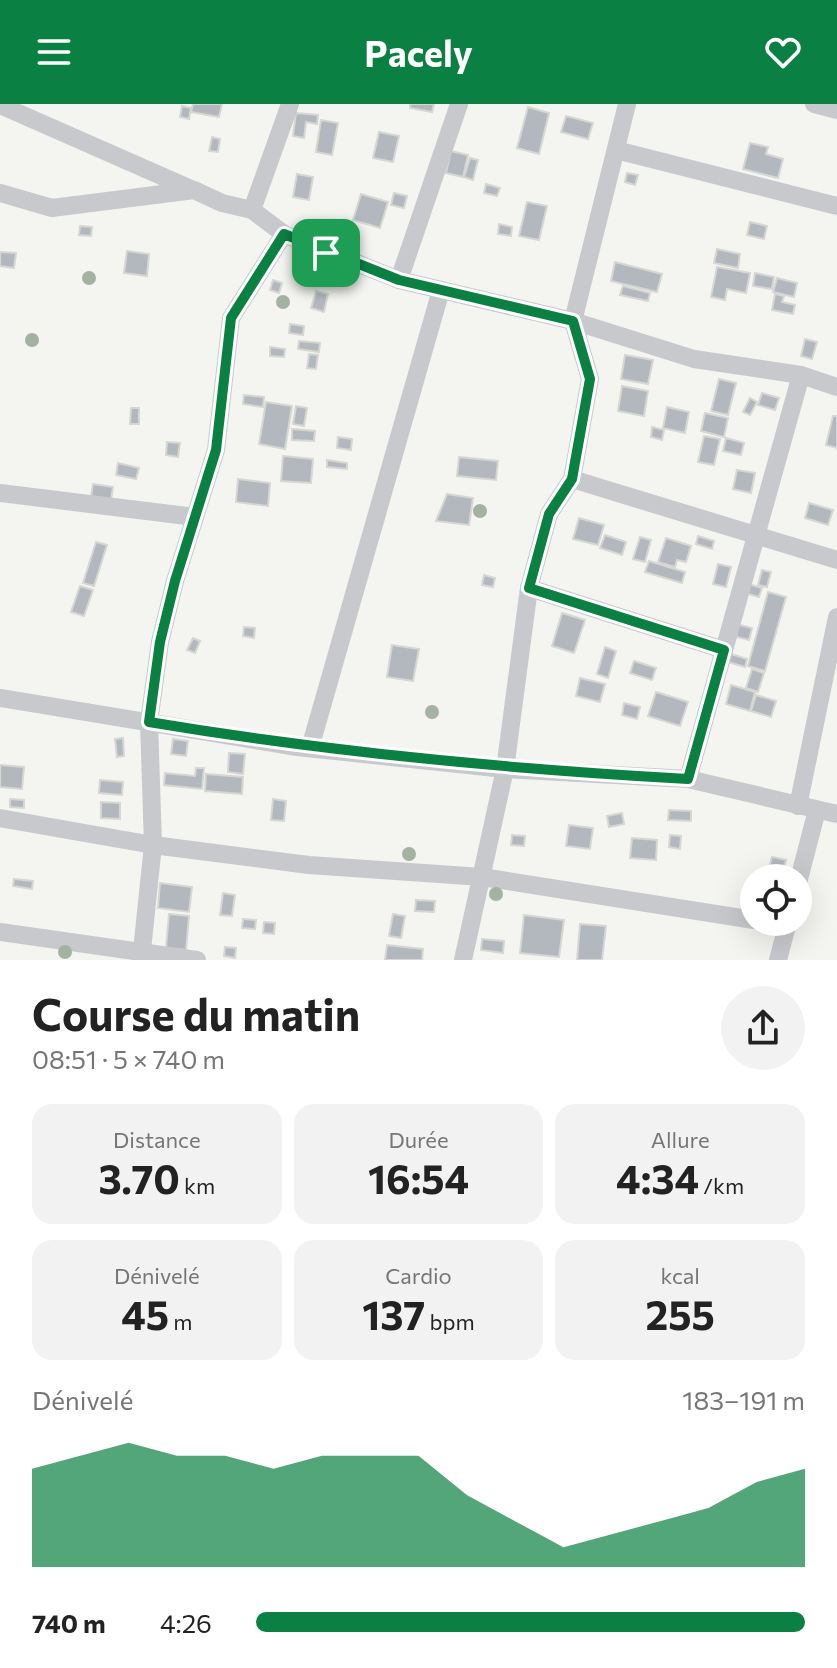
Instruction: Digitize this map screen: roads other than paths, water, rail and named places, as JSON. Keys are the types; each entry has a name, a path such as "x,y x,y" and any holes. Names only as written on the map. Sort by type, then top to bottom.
{"street":[{"path":"252,210 290,104"},
{"path":"399,280 459,104"},
{"path":"463,960 505,769 529,588 549,514 572,479 590,379 573,321 627,104"},
{"path":"814,104 837,110"},
{"path":"0,105 222,203 252,210 284,234 399,280 573,321 694,359 801,375 837,387"},
{"path":"616,150 837,206"},
{"path":"0,193 52,208 194,190"},
{"path":"141,955 153,845 149,722 160,642 216,450 231,318 284,234"},
{"path":"310,748 441,290"},
{"path":"688,779 801,375"},
{"path":"572,479 837,560"},
{"path":"0,493 195,517"},
{"path":"529,588 724,650"},
{"path":"800,864 837,617"},
{"path":"0,698 310,748 505,769 688,779 837,814"},
{"path":"0,818 153,845 309,865 482,877 740,918"},
{"path":"0,932 141,955 197,960"},
{"path":"778,960 785,936"}]}
